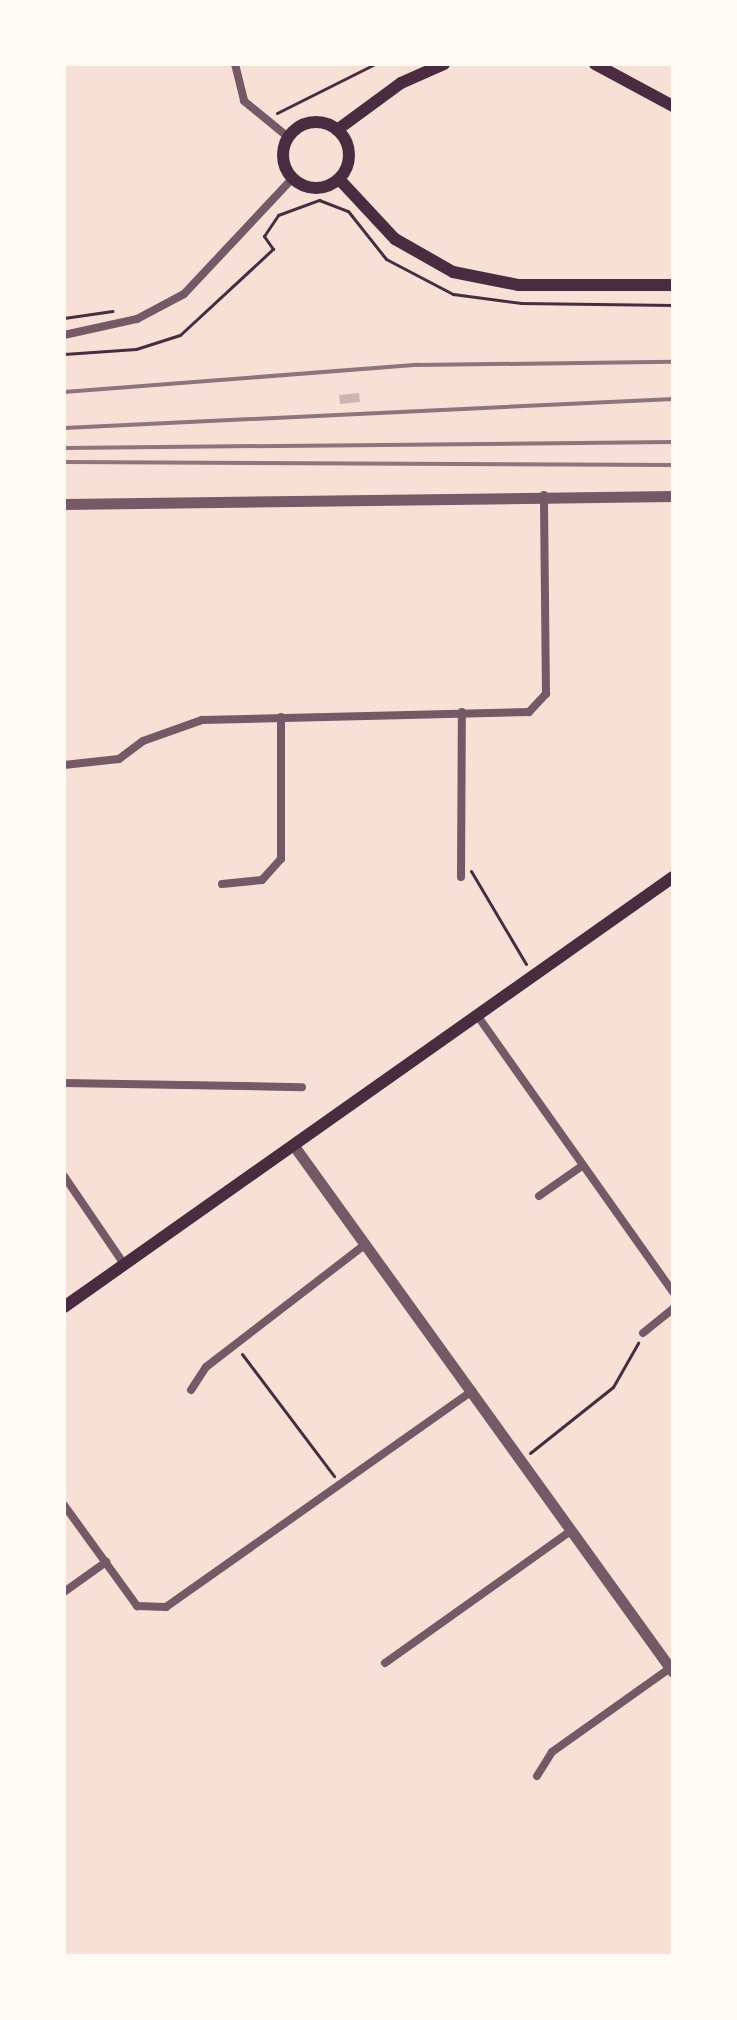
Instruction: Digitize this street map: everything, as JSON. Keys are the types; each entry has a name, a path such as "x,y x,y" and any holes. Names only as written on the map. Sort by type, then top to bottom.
{"main road":[{"path":"337,130 380,96 444,64"},
{"path":"595,64 673,106"},
{"path":"309,123 337,130 349,155 339,179 316,188 292,179 283,162 288,137 309,123"},
{"path":"339,179 395,239 453,272 518,285 673,285"},
{"path":"64,1307 479,1018 673,877"},
{"path":"610,925 673,887"}],"street":[{"path":"235,64 244,101 263,120 288,137"},
{"path":"64,335 137,319 184,294 292,179"},
{"path":"64,765 119,759 143,741 202,720 529,712 546,694 544,495"},
{"path":"64,504 544,495 673,496"},
{"path":"461,877 462,712"},
{"path":"222,884 262,880 281,859 281,717"},
{"path":"479,1018 673,1292"},
{"path":"64,1083 302,1087"},
{"path":"294,1146 672,1670 552,1752 537,1776"},
{"path":"539,1196 582,1166"},
{"path":"64,1176 124,1264"},
{"path":"191,1390 235,1345 366,1244"},
{"path":"643,1333 673,1309"},
{"path":"64,1505 137,1606 166,1607 472,1391"},
{"path":"385,1663 572,1530"},
{"path":"64,1592 106,1562"}],"path":[{"path":"263,120 375,64"},
{"path":"64,354 136,349 180,335 273,249 264,236 278,215 319,200 348,211 386,259 453,294 521,303 673,305"},
{"path":"64,318 113,311"},
{"path":"461,860 482,883 534,978"},
{"path":"521,1460 613,1387 643,1333"},
{"path":"235,1345 340,1484"}],"building":[{"path":"359,393 360,402 340,404 339,395"}],"railway":[{"path":"64,392 417,365 673,362"},
{"path":"64,428 673,399"},
{"path":"64,448 673,442"},
{"path":"64,462 673,465"}]}
